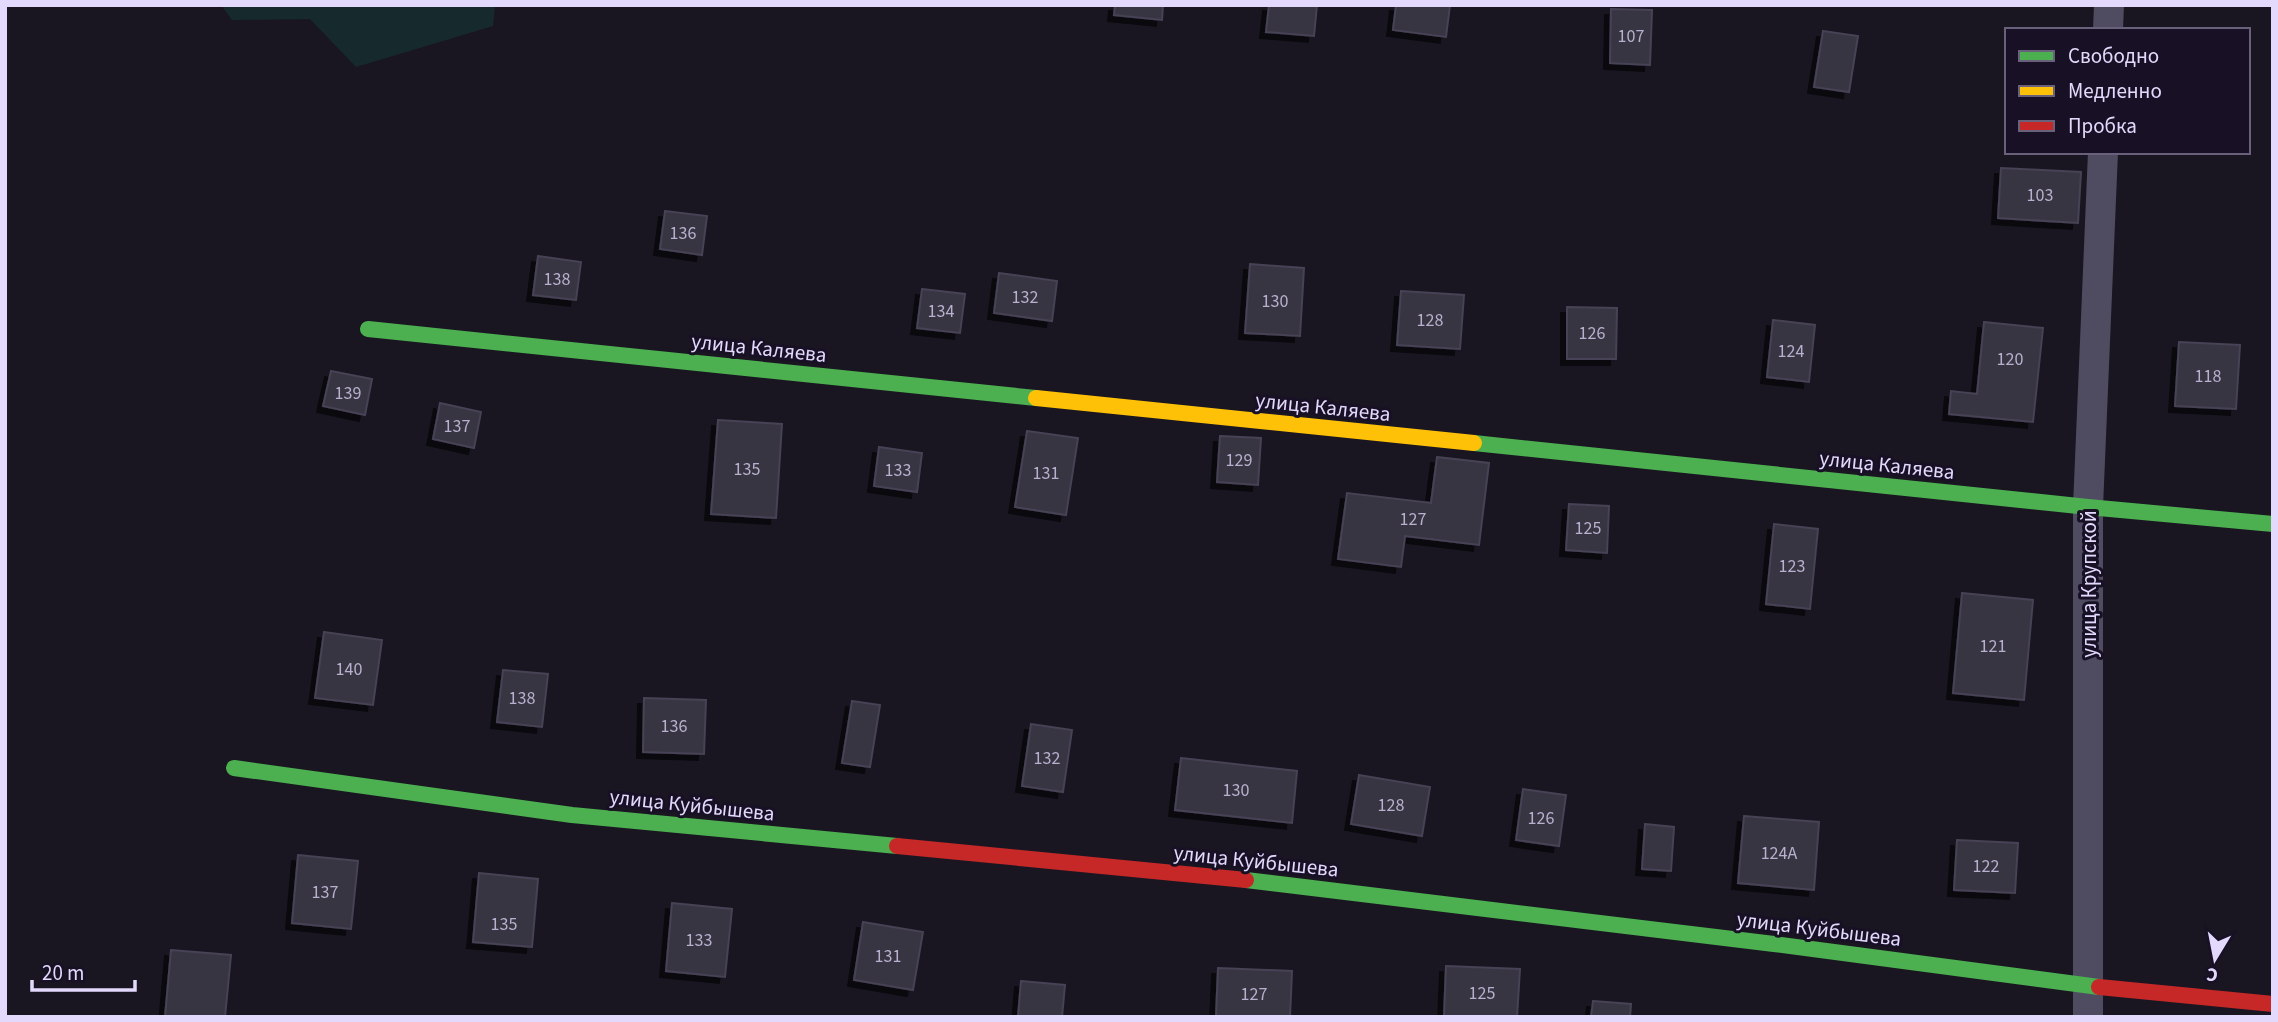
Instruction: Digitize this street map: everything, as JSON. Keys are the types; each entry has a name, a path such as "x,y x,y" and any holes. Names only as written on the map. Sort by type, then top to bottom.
{"street":[{"path":"2108,28 2109,5"},
{"name":"улица Крупской","path":"2088,1017 2088,507 2103,154"},
{"name":"улица Каляева","path":"368,329 2273,524"},
{"name":"улица Куйбышева","path":"234,768 572,815 1262,881 2090,986 2273,1004"}],"green space":[{"path":"221,5 495,5 493,26 356,67 310,19 232,20"}],"building":[{"path":"1115,5 1163,5 1162,20 1114,15"},
{"path":"1269,5 1317,5 1314,36 1266,32"},
{"path":"1396,5 1450,5 1446,37 1393,30"},
{"path":"1611,9 1652,10 1650,65 1610,63"},
{"path":"1823,31 1858,36 1849,92 1814,87"},
{"path":"2001,168 2081,172 2078,223 1998,218"},
{"path":"665,211 707,216 702,255 660,249"},
{"path":"538,256 581,262 576,300 533,295"},
{"path":"1250,264 1304,268 1300,336 1245,333"},
{"path":"999,273 1057,281 1052,321 994,313"},
{"path":"922,289 965,294 960,333 917,328"},
{"path":"1401,291 1464,295 1460,349 1397,345"},
{"path":"1567,307 1617,308 1616,359 1567,359"},
{"path":"1773,320 1815,325 1809,382 1767,377"},
{"path":"1984,322 2043,328 2033,422 1949,414 1951,391 1977,394"},
{"path":"2179,342 2240,345 2236,409 2175,406"},
{"path":"331,371 372,379 365,415 323,406"},
{"path":"440,403 481,412 474,448 433,439"},
{"path":"718,420 782,424 776,518 711,514"},
{"path":"1027,431 1078,438 1066,515 1015,507"},
{"path":"1220,436 1261,438 1258,485 1217,482"},
{"path":"879,447 922,453 917,492 874,486"},
{"path":"1437,457 1489,463 1479,545 1405,536 1401,567 1338,559 1347,493 1431,503"},
{"path":"1569,504 1609,506 1607,553 1566,550"},
{"path":"1774,524 1818,529 1810,609 1766,604"},
{"path":"1962,593 2033,600 2024,700 1953,693"},
{"path":"324,632 382,640 373,705 315,698"},
{"path":"503,670 548,674 542,727 497,722"},
{"path":"644,698 706,700 704,754 643,752"},
{"path":"852,701 880,705 870,767 842,763"},
{"path":"1031,724 1072,730 1063,792 1022,786"},
{"path":"1181,758 1297,771 1292,823 1175,810"},
{"path":"1359,775 1430,787 1422,836 1351,824"},
{"path":"1523,789 1566,795 1559,846 1516,840"},
{"path":"1744,816 1819,822 1814,890 1738,883"},
{"path":"1645,824 1674,827 1671,871 1642,869"},
{"path":"1957,840 2018,843 2015,893 1954,890"},
{"path":"298,855 358,861 351,929 292,923"},
{"path":"479,873 538,879 532,947 473,942"},
{"path":"672,903 732,909 725,977 666,971"},
{"path":"863,922 923,932 913,990 854,980"},
{"path":"171,950 231,955 225,1017 165,1017"},
{"path":"1446,966 1520,969 1517,1017 1444,1017"},
{"path":"1218,968 1292,971 1290,1017 1216,1017"},
{"path":"1021,981 1065,985 1062,1017 1018,1017"},
{"path":"1593,1001 1631,1004 1630,1017 1591,1017"}],"traffic: fast":[{"path":"368,329 1036,398"},
{"path":"1474,443 2273,524"},
{"path":"234,768 572,815 897,846"},
{"path":"1246,880 1774,944 2099,987"}],"traffic: slow":[{"path":"1036,398 1474,443"}],"traffic: jam":[{"path":"897,846 1246,880"},
{"path":"2099,987 2273,1004"}]}
